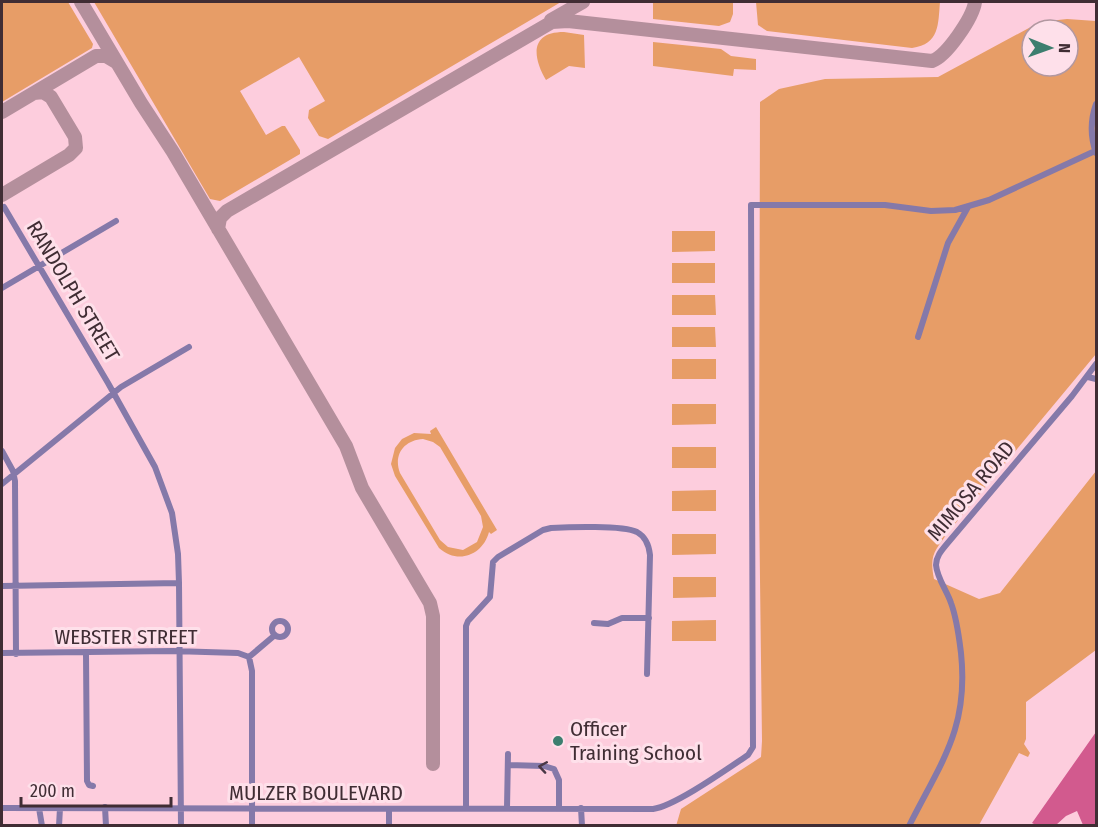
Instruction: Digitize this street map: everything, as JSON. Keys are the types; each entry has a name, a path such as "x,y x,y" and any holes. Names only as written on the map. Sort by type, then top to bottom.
{"street":[{"path":"918,337 948,243 968,207 1025,185 1096,152 1091,125 1096,104"},
{"name":"MULZER BOULEVARD","path":"2,808 648,809 660,808 724,771 752,750 751,205 885,205 940,212 968,207"},
{"name":"RANDOLPH STREET","path":"4,207 155,466 172,513 179,583 181,825"},
{"path":"2,288 116,221"},
{"path":"2,484 113,393 189,347"},
{"path":"1096,364 1088,377 1096,379"},
{"name":"MIMOSA ROAD","path":"909,825 949,748 962,702 963,674 956,620 952,604 937,570 937,558 1088,377"},
{"path":"2,451 13,474 16,654"},
{"path":"466,808 466,626 490,597 491,570 495,560 547,528 631,530 645,539 650,549 648,674"},
{"path":"2,586 179,583"},
{"path":"594,623 608,624 622,618 649,618"},
{"path":"252,825 252,671 249,657 275,635"},
{"name":"WEBSTER STREET","path":"2,653 180,652 238,653 249,657"},
{"path":"86,653 87,781 93,786"},
{"path":"507,808 508,754"},
{"path":"508,765 544,766 554,769 559,780 559,808"},
{"path":"105,807 106,825"},
{"path":"39,808 42,825"},
{"path":"59,825 60,808"},
{"path":"581,808 582,825"},
{"path":"389,809 389,825"}],"shaded area":[{"path":"2,2 68,2 93,44 92,48 2,102"},
{"path":"94,2 561,2 328,139 319,136 308,118 309,110 325,101 299,57 240,91 266,135 285,126 300,150 300,154 220,201 210,199"},
{"path":"653,2 733,2 733,14 730,22 719,26 653,19"},
{"path":"756,2 940,2 938,25 933,37 921,46 912,48 767,31 758,25"},
{"path":"1080,20 1096,21 1096,354 949,531 934,553 932,564 934,579 979,599 1000,593 1096,471 1096,650 1026,702 1024,744 1030,753 1028,757 1019,753 979,825 676,826 681,809 761,757 760,102 779,89 825,79 938,77 1020,33 1020,78 1080,78"},
{"path":"553,33 584,35 585,68 569,66 546,80 538,63 539,41"},
{"path":"653,42 721,49 731,56 756,59 756,70 734,69 733,76 653,66"},
{"path":"672,231 715,231 715,251 672,252"},
{"path":"672,263 715,263 715,283 672,283"},
{"path":"672,295 715,295 716,315 672,315"},
{"path":"672,327 715,327 716,347 672,347"},
{"path":"672,359 716,359 716,379 672,379"},
{"path":"672,404 716,404 716,424 672,425"},
{"path":"436,427 497,530 491,534 489,532 481,547 469,555 454,556 439,548 395,476 391,464 395,448 402,439 414,433 431,434 430,431","holes":["423,439 440,447 481,516 483,527 477,542 463,550 448,547 440,540 398,466 399,455 410,442"]},
{"path":"672,447 716,447 716,468 672,468"},
{"path":"716,490 716,511 672,511 672,491"},
{"path":"672,534 716,534 716,554 672,555"},
{"path":"673,577 716,577 716,597 673,598"},
{"path":"716,620 716,641 672,641 672,621"},
{"path":"1096,732 1096,825 1083,825 1077,811 1066,816 1056,825 1032,823"}],"taxiway":[{"path":"81,2 173,152 346,446 362,488 430,603 433,616 433,764"},
{"path":"551,20 583,2"},
{"path":"218,229 220,218 227,211 552,22 568,21 932,61 945,52 958,35 970,17 975,2"},
{"path":"2,112 96,56 106,56 116,62"},
{"path":"2,195 69,155 76,148 75,137 51,97 43,92 34,93"}],"place":[{"name":"Officer Training School","path":"558,741"}]}
